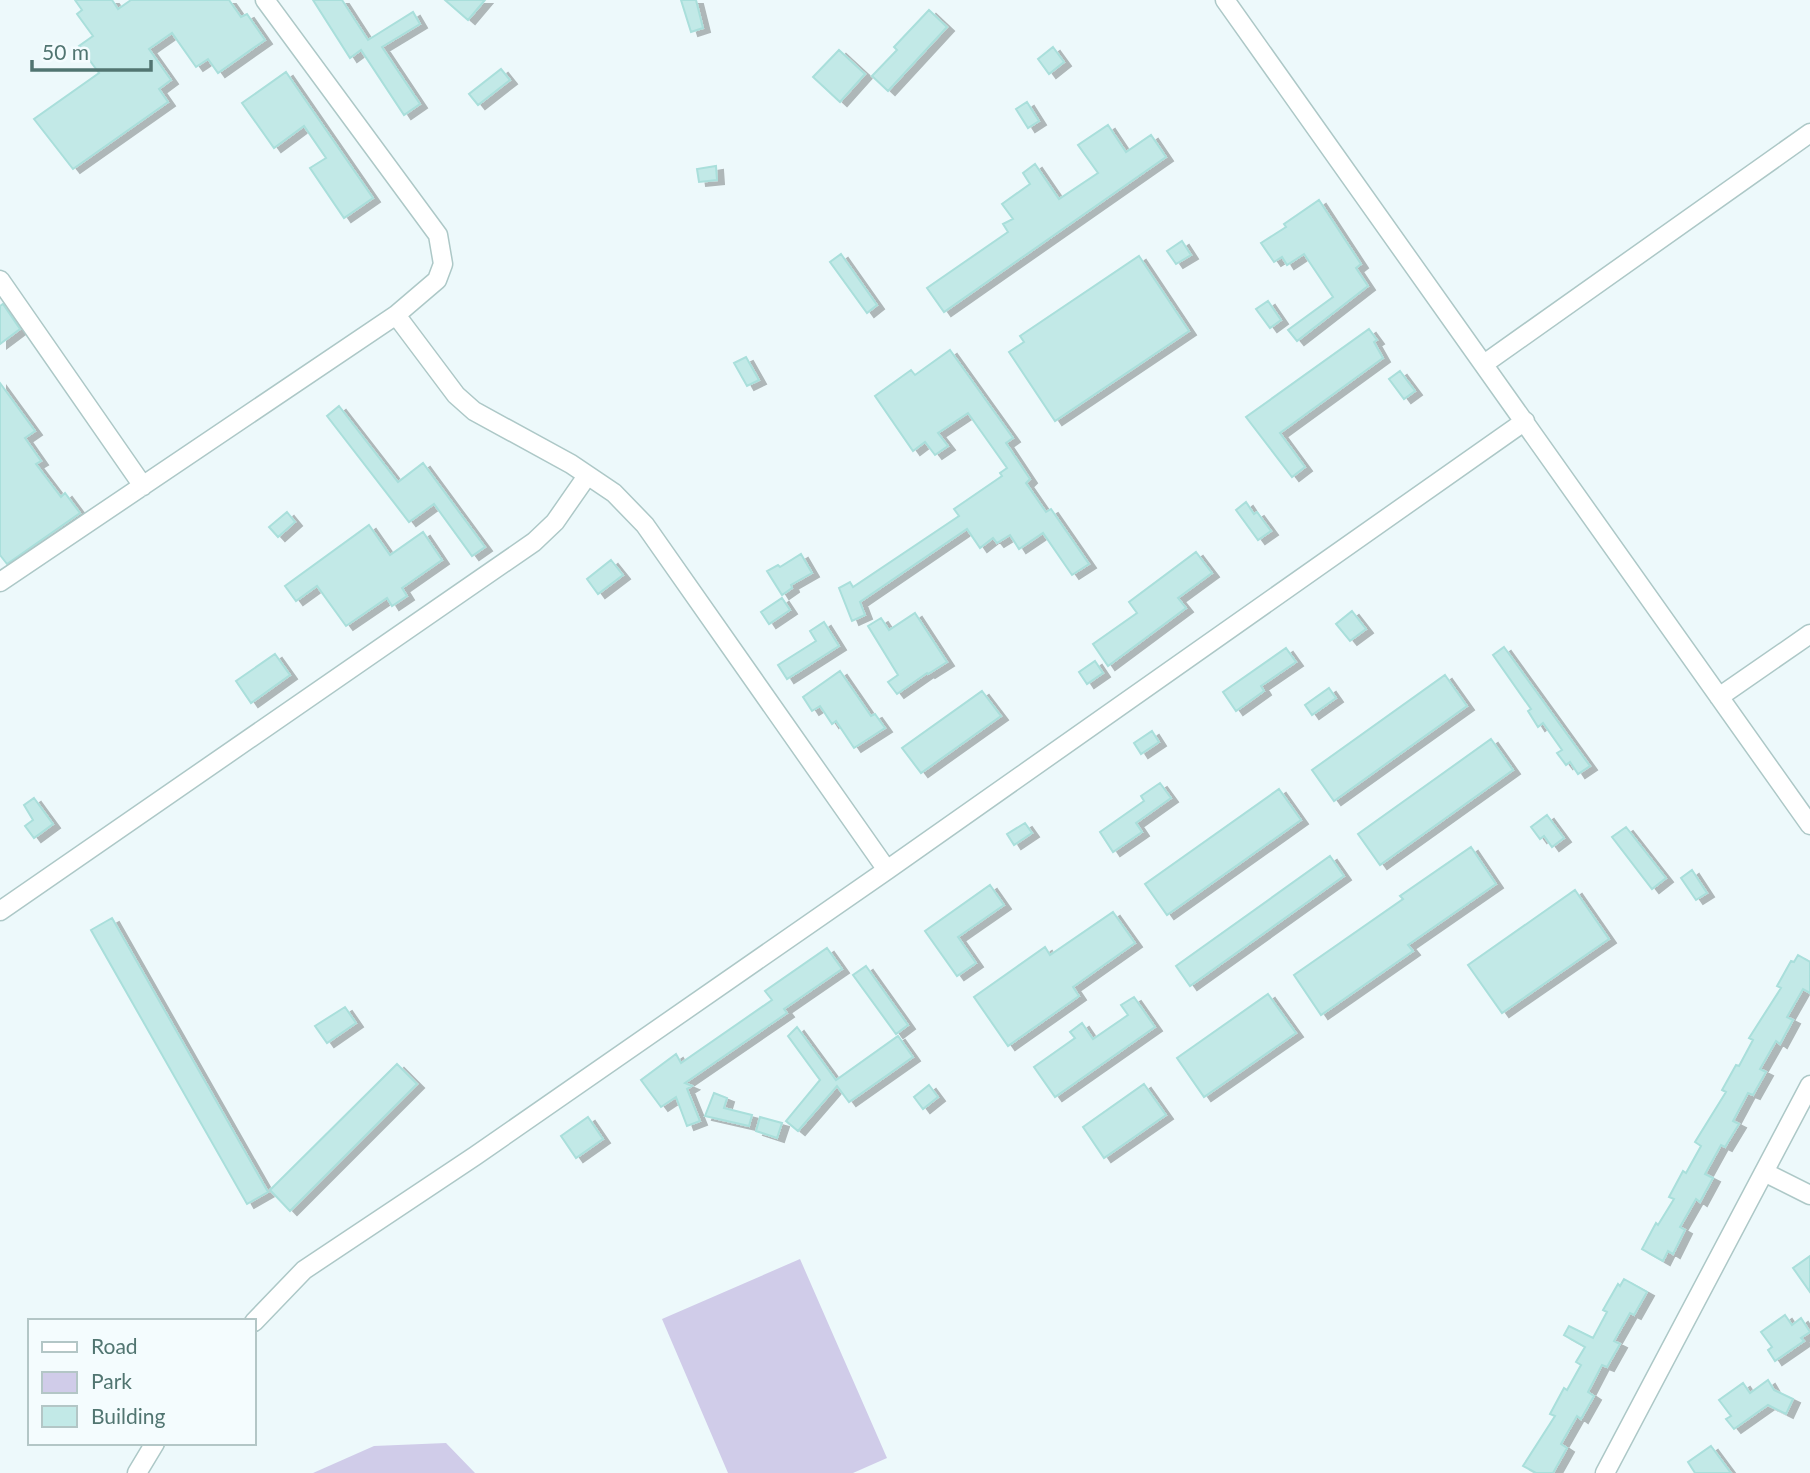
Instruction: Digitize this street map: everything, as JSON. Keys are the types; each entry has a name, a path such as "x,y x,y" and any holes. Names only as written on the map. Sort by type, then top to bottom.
{"street":[{"path":"0,582 396,315 437,280 443,264 438,235 265,0"},
{"path":"1224,0 1810,825"},
{"path":"1484,364 1810,133"},
{"path":"0,280 143,486"},
{"path":"396,315 456,395 474,411 587,475 614,494 645,525 887,870"},
{"path":"256,1320 304,1270 475,1156 887,870 1525,421"},
{"path":"0,911 534,542 555,522 587,475"},
{"path":"1719,696 1810,634"},
{"path":"1605,1473 1810,1086"},
{"path":"1765,1172 1810,1195"},
{"path":"137,1473 154,1445"}],"green space":[{"path":"800,1259 887,1458 853,1473 728,1473 662,1319"},
{"path":"446,1443 475,1473 313,1473 374,1446"}],"building":[{"path":"75,0 112,0 118,9 131,0 229,0 241,17 247,14 265,40 218,73 208,59 196,67 172,33 149,49 171,80 159,89 168,102 73,169 34,119 99,73 79,46 93,36 77,14 82,10"},
{"path":"313,0 342,0 368,40 413,12 420,24 382,47 420,104 404,115 361,50 350,58"},
{"path":"445,0 485,0 468,20"},
{"path":"681,0 696,0 703,28 691,32"},
{"path":"929,10 947,27 888,91 872,76 897,50 894,47"},
{"path":"1053,47 1064,62 1049,74 1038,59"},
{"path":"839,50 865,74 840,102 813,77"},
{"path":"501,69 510,80 478,105 469,94"},
{"path":"286,72 373,198 344,218 310,168 326,158 304,126 274,148 242,103"},
{"path":"1027,102 1039,121 1028,128 1016,109"},
{"path":"1108,125 1126,152 1151,135 1166,157 944,312 927,288 1008,232 1003,224 1013,219 1002,204 1030,184 1023,173 1035,164 1059,199 1098,173 1078,145"},
{"path":"716,166 717,180 699,182 697,169"},
{"path":"1319,200 1361,264 1356,268 1368,286 1297,341 1288,330 1333,297 1304,254 1287,265 1282,257 1274,262 1261,243"},
{"path":"1182,241 1191,255 1176,264 1167,251"},
{"path":"841,254 877,305 867,313 830,262"},
{"path":"1139,256 1189,331 1055,421 1009,352 1024,342 1020,336"},
{"path":"1268,301 1281,320 1270,328 1256,309"},
{"path":"3,304 20,329 0,344 0,306"},
{"path":"1369,329 1377,340 1374,342 1383,358 1280,433 1305,467 1292,477 1246,417"},
{"path":"950,350 1013,438 1006,443 1030,479 1026,483 1046,512 1051,509 1089,564 1072,575 1043,533 1019,549 1010,535 997,543 993,538 980,548 967,529 860,602 865,615 852,621 839,588 850,582 853,587 959,516 954,509 1002,476 1000,473 1007,468 968,413 938,433 948,446 935,455 925,442 913,451 875,396 911,370 915,375"},
{"path":"746,357 759,380 747,386 734,363"},
{"path":"1400,371 1415,391 1404,399 1389,379"},
{"path":"0,383 35,431 25,438 41,461 36,464 61,497 65,493 80,513 7,564 0,555"},
{"path":"339,406 398,482 423,463 485,547 472,556 434,504 409,522 327,416"},
{"path":"1246,502 1271,531 1258,540 1236,510"},
{"path":"287,512 295,522 278,537 269,527"},
{"path":"369,525 390,555 423,532 442,560 402,588 407,596 392,606 387,598 346,626 317,586 296,601 285,586"},
{"path":"1196,552 1212,573 1178,598 1186,608 1108,666 1093,644 1137,613 1129,602"},
{"path":"801,554 812,573 791,585 792,588 782,595 767,571 778,565 780,567"},
{"path":"611,560 623,575 598,594 587,579"},
{"path":"782,598 790,610 769,624 761,612"},
{"path":"1352,611 1366,629 1350,641 1336,624"},
{"path":"915,613 947,662 897,694 888,682 898,675 868,626 881,618 889,630"},
{"path":"824,622 839,646 787,679 778,665 816,641 810,631"},
{"path":"1504,647 1590,766 1578,774 1570,762 1566,765 1557,753 1562,750 1543,723 1538,727 1528,711 1531,709 1493,655"},
{"path":"1286,648 1296,662 1261,686 1264,691 1236,711 1223,692"},
{"path":"275,654 290,675 251,703 236,681"},
{"path":"1095,661 1103,673 1087,684 1079,672"},
{"path":"840,671 871,716 875,714 885,728 854,748 836,721 832,724 820,706 812,711 803,697"},
{"path":"1445,675 1467,706 1334,801 1312,770"},
{"path":"1329,688 1336,698 1312,715 1305,705"},
{"path":"982,691 1001,716 921,773 902,748"},
{"path":"1152,731 1159,742 1141,754 1134,743"},
{"path":"1491,739 1513,770 1380,865 1358,834"},
{"path":"1160,783 1171,798 1136,823 1142,832 1113,852 1100,832 1144,801 1141,796"},
{"path":"1279,789 1301,820 1167,915 1145,884"},
{"path":"34,798 53,824 34,838 25,826 33,820 24,805"},
{"path":"1547,815 1564,838 1552,847 1544,836 1540,839 1531,827"},
{"path":"1025,823 1032,833 1014,845 1007,834"},
{"path":"1626,827 1666,878 1652,889 1612,837"},
{"path":"1471,847 1496,884 1408,945 1413,951 1321,1015 1294,975 1403,899 1400,896"},
{"path":"1330,856 1344,876 1190,986 1176,966"},
{"path":"1692,870 1707,893 1696,900 1681,878"},
{"path":"990,885 1004,905 958,937 976,963 957,976 925,931"},
{"path":"1575,890 1609,939 1502,1013 1468,965"},
{"path":"1113,912 1135,943 1073,987 1079,996 1008,1046 974,997 1045,947 1050,955"},
{"path":"112,918 268,1192 247,1204 91,930"},
{"path":"827,948 842,969 784,1009 787,1013 685,1083 692,1086 687,1089 700,1121 687,1126 676,1097 661,1107 641,1080 676,1054 681,1063 772,1000 765,991"},
{"path":"1798,955 1810,962 1810,993 1803,989 1787,1017 1793,1020 1780,1044 1776,1041 1760,1069 1766,1072 1753,1095 1748,1093 1733,1121 1739,1124 1725,1147 1721,1145 1705,1174 1713,1178 1700,1202 1696,1199 1680,1227 1685,1230 1673,1254 1668,1251 1663,1261 1642,1249 1656,1223 1658,1225 1674,1199 1669,1197 1701,1146 1695,1142 1726,1092 1722,1090 1736,1065 1739,1066 1753,1040 1749,1038 1781,988 1777,986 1791,961 1794,962"},
{"path":"866,966 908,1025 896,1034 853,975"},
{"path":"1268,994 1296,1033 1204,1097 1177,1058"},
{"path":"1134,997 1155,1027 1055,1097 1034,1067 1075,1038 1070,1032 1082,1023 1093,1039 1128,1015 1121,1005"},
{"path":"345,1007 356,1023 327,1043 315,1026"},
{"path":"797,1027 836,1080 898,1036 913,1057 849,1102 837,1086 798,1131 786,1121 820,1080 788,1036"},
{"path":"397,1064 417,1084 290,1211 270,1190"},
{"path":"1144,1084 1166,1115 1104,1158 1083,1127"},
{"path":"929,1085 938,1097 923,1109 914,1097"},
{"path":"714,1093 727,1098 724,1108 752,1115 749,1126 705,1116"},
{"path":"588,1117 603,1139 576,1158 561,1136"},
{"path":"760,1117 782,1123 777,1138 756,1131"},
{"path":"1810,1256 1810,1292 1793,1268"},
{"path":"1624,1279 1647,1292 1634,1315 1630,1313 1614,1341 1620,1344 1607,1367 1602,1365 1588,1392 1594,1396 1581,1419 1577,1416 1561,1444 1567,1448 1553,1473 1536,1473 1523,1466 1555,1416 1550,1414 1581,1365 1576,1362 1585,1347 1564,1335 1569,1326 1593,1338 1607,1312 1603,1310 1618,1284 1620,1286"},
{"path":"1785,1315 1792,1325 1801,1318 1810,1332 1801,1338 1804,1341 1775,1361 1768,1350 1772,1347 1761,1332"},
{"path":"1768,1380 1774,1390 1793,1399 1786,1414 1768,1405 1734,1429 1726,1419 1731,1416 1719,1400 1743,1383 1750,1393"},
{"path":"1711,1446 1731,1473 1695,1473 1688,1462"}]}
